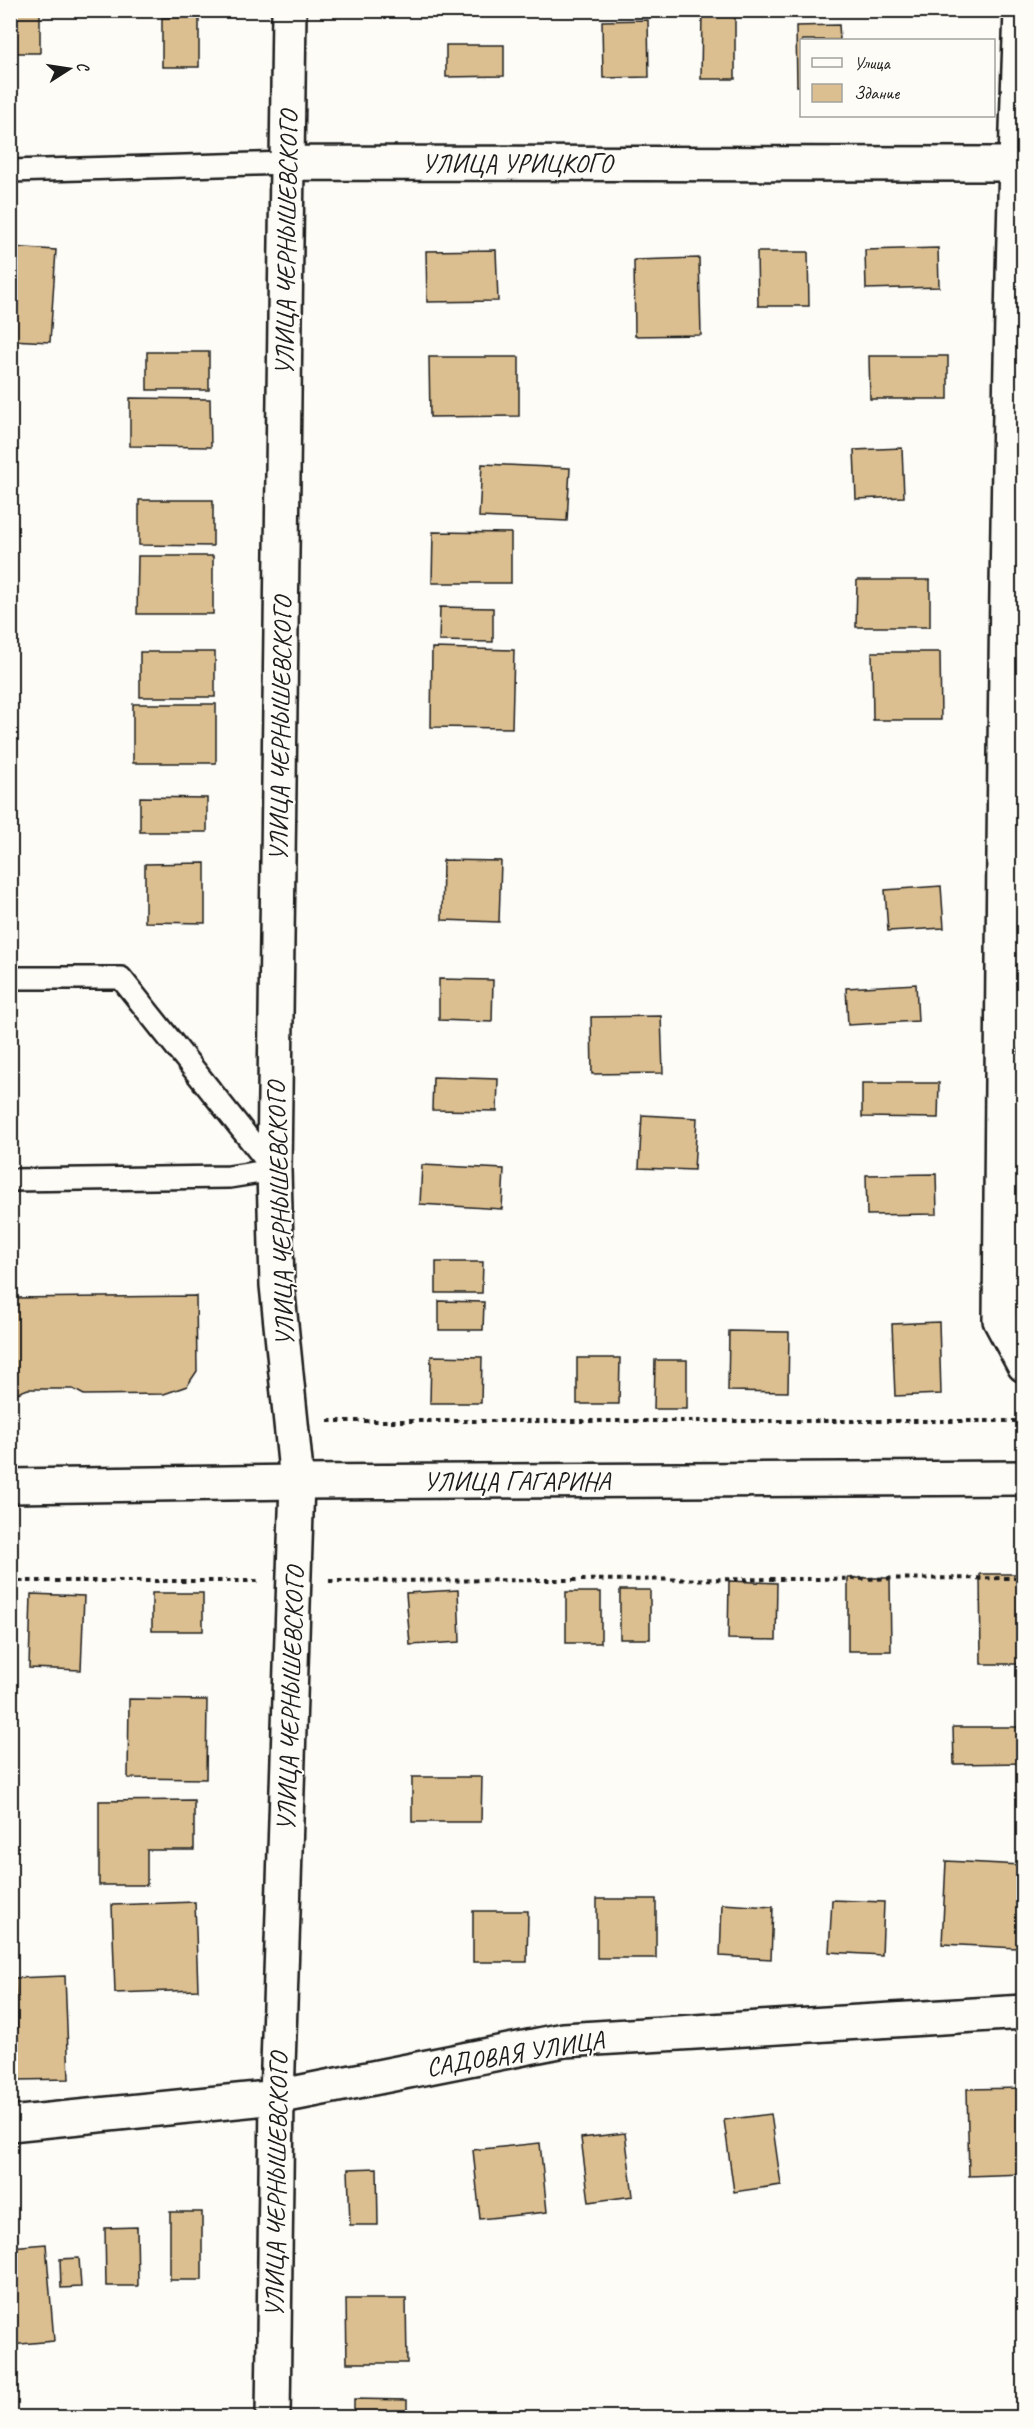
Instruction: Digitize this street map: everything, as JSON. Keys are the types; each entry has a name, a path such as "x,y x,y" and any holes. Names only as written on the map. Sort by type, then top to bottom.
{"street":[{"name":"УЛИЦА ЧЕРНЫШЕВСКОГО","path":"273,2418 277,2097 297,1482 277,1285 274,1170 289,10"},
{"path":"1021,10 1020,164 1004,854 1000,1320 1023,1365"},
{"name":"УЛИЦА УРИЦКОГО","path":"287,163 1020,164"},
{"name":"УЛИЦА ГАГАРИНА","path":"10,1486 1023,1478"},
{"name":"САДОВАЯ УЛИЦА","path":"10,2124 277,2097 564,2040 1023,2012"}],"lane":[{"name":"УЛИЦА УРИЦКОГО","path":"10,171 287,163"},
{"path":"10,978 121,978 274,1170 229,1177 10,1180"}],"path":[{"path":"291,1421 1023,1421"},
{"path":"10,1581 1023,1578"}],"building":[{"path":"10,10 40,10 40,53 10,53"},
{"path":"702,10 735,10 735,79 701,79"},
{"path":"199,17 199,67 162,67 162,18"},
{"path":"648,20 649,77 603,78 602,21"},
{"path":"839,25 840,39 800,39 800,86 797,86 796,26"},
{"path":"446,45 504,45 504,76 446,77"},
{"path":"10,247 56,250 50,342 10,340"},
{"path":"938,248 939,287 866,289 865,250"},
{"path":"496,250 498,301 427,302 426,251"},
{"path":"757,252 808,252 809,306 758,306"},
{"path":"699,258 701,335 635,336 634,260"},
{"path":"147,352 209,352 209,390 147,390"},
{"path":"869,356 948,356 948,399 870,399"},
{"path":"429,357 519,357 519,416 430,417"},
{"path":"130,398 210,399 211,447 130,446"},
{"path":"902,448 904,497 856,499 854,450"},
{"path":"482,464 570,468 567,521 479,517"},
{"path":"139,500 213,500 213,546 139,545"},
{"path":"433,532 511,533 511,583 432,583"},
{"path":"138,556 213,556 213,614 137,614"},
{"path":"857,580 930,580 930,627 856,627"},
{"path":"440,607 493,608 493,642 439,641"},
{"path":"432,648 514,650 512,728 431,727"},
{"path":"140,652 215,652 215,697 140,697"},
{"path":"872,652 940,652 941,720 873,720"},
{"path":"133,704 216,704 216,763 133,763"},
{"path":"140,797 207,798 207,832 140,832"},
{"path":"443,860 501,861 499,922 442,920"},
{"path":"205,863 205,923 145,922 145,864"},
{"path":"941,886 944,928 888,931 885,890"},
{"path":"439,979 493,980 492,1022 439,1020"},
{"path":"916,984 918,1021 848,1025 846,988"},
{"path":"661,1016 663,1073 592,1074 591,1017"},
{"path":"433,1077 498,1079 497,1111 432,1110"},
{"path":"862,1083 939,1083 938,1118 862,1117"},
{"path":"642,1115 697,1118 694,1170 639,1168"},
{"path":"422,1165 504,1169 502,1209 420,1204"},
{"path":"936,1174 937,1214 867,1215 866,1175"},
{"path":"436,1262 483,1262 482,1293 436,1293"},
{"path":"196,1296 197,1371 187,1386 164,1394 84,1395 73,1389 28,1389 10,1396 10,1298"},
{"path":"439,1301 484,1302 483,1330 439,1330"},
{"path":"939,1322 941,1394 895,1396 892,1324"},
{"path":"729,1331 789,1332 788,1392 728,1391"},
{"path":"431,1356 482,1357 481,1403 430,1403"},
{"path":"577,1358 620,1358 619,1404 577,1404"},
{"path":"655,1360 687,1360 687,1409 654,1409"},
{"path":"980,1574 1024,1574 1024,1664 981,1664"},
{"path":"848,1578 890,1578 891,1651 848,1651"},
{"path":"729,1581 777,1583 776,1640 728,1639"},
{"path":"458,1590 460,1642 410,1645 406,1593"},
{"path":"620,1590 650,1590 650,1639 620,1639"},
{"path":"566,1592 601,1592 601,1643 566,1643"},
{"path":"152,1593 203,1593 203,1631 152,1631"},
{"path":"31,1594 84,1596 81,1670 29,1668"},
{"path":"129,1699 207,1700 206,1779 128,1778"},
{"path":"953,1727 1024,1727 1024,1763 954,1764"},
{"path":"412,1777 482,1777 481,1822 412,1822"},
{"path":"194,1800 194,1850 147,1850 147,1885 99,1885 99,1801"},
{"path":"946,1861 1021,1865 1017,1948 942,1944"},
{"path":"597,1899 656,1899 656,1958 597,1958"},
{"path":"832,1900 884,1902 882,1955 829,1952"},
{"path":"195,1902 198,1990 115,1993 112,1905"},
{"path":"722,1904 773,1907 771,1959 720,1956"},
{"path":"473,1911 528,1911 527,1962 473,1962"},
{"path":"65,1976 69,2079 19,2080 15,1978"},
{"path":"1024,2088 1024,2174 969,2176 967,2089"},
{"path":"771,2114 781,2185 734,2192 724,2120"},
{"path":"625,2133 633,2196 589,2202 581,2138"},
{"path":"540,2143 547,2212 480,2219 473,2150"},
{"path":"377,2168 378,2225 350,2225 348,2169"},
{"path":"170,2212 202,2212 202,2280 170,2280"},
{"path":"137,2227 138,2286 106,2286 105,2228"},
{"path":"46,2244 54,2341 10,2345 10,2247"},
{"path":"79,2258 81,2287 61,2288 60,2259"},
{"path":"346,2299 406,2299 407,2363 347,2363"},
{"path":"354,2399 407,2400 407,2418 354,2418"}]}
